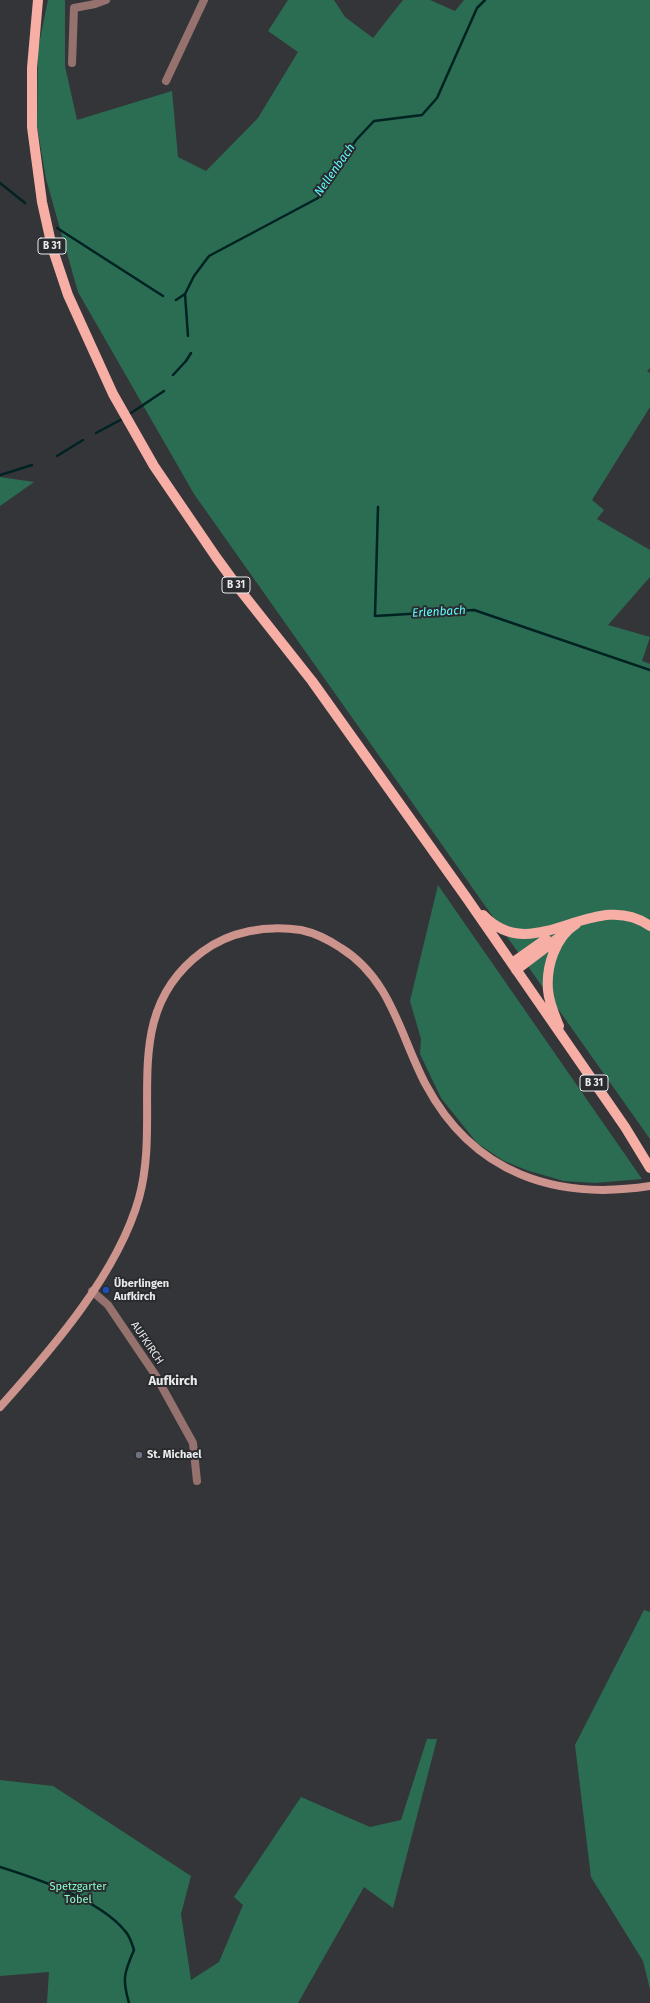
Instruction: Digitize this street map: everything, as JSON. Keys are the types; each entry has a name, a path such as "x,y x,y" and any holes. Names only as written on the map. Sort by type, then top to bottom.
{"main road":[{"name":"B 31","path":"38,0 32,68 32,127 37,172 46,221 52,247 68,295 113,394 154,466 240,590 312,681 466,897 625,1127 650,1168"},
{"path":"466,897 488,920 506,931 526,935 567,928"},
{"path":"514,966 567,928 584,920 604,914 622,914 639,919 650,926"},
{"path":"563,1039 550,1001 548,978 553,956 567,928"}],"street":[{"path":"72,63 74,8 95,4 106,0"},
{"path":"166,81 204,0"},
{"path":"0,1407 36,1367 92,1291 117,1250 139,1198 146,1164 148,1135 147,1063 151,1030 160,999 174,976 192,959 222,939 250,930 276,928 303,931 330,941 354,956 375,978 391,1004 427,1086 446,1116 466,1140 481,1153 515,1172 557,1186 600,1190 650,1186"},
{"name":"AUFKIRCH","path":"92,1291 108,1305 156,1376 171,1402 193,1442 197,1480"}],"green space":[{"path":"48,0 65,0 65,66 77,120 172,91 178,157 206,171 258,118 298,52 268,31 288,0 334,0 345,17 373,38 403,0 430,0 455,11 464,0 650,0 650,368 647,371 650,373 650,407 592,500 604,510 597,519 650,550 650,577 608,625 650,637 642,661 650,664 650,1139 194,494 78,292 46,179 37,126 38,49"},
{"path":"0,477 34,482 0,506"},
{"path":"438,885 642,1179 595,1183 564,1181 529,1171 504,1161 477,1143 441,1098 420,1054 421,1039 410,1001"},
{"path":"644,1610 650,1612 650,1989 643,1961 591,1877 575,1745"},
{"name":"Spetzgarter Tobel","path":"427,1739 437,1739 393,1908 364,1887 298,2003 47,2003 49,1972 0,1976 0,1780 53,1786 191,1876 181,1914 191,1980 219,1962 243,1905 234,1897 301,1797 370,1827 401,1820"}],"waterway":[{"name":"Nellenbach","path":"188,336 185,294 194,276 209,256 318,198 356,140 374,121 422,115 437,98 477,8 485,0"},
{"path":"0,183 25,203"},
{"path":"57,228 163,296"},
{"path":"176,300 185,294"},
{"name":"Nellenbach","path":"173,375 191,353"},
{"name":"Nellenbach","path":"128,415 164,391"},
{"name":"Nellenbach","path":"96,433 124,418"},
{"name":"Nellenbach","path":"57,456 83,440"},
{"name":"Nellenbach","path":"0,475 32,465"},
{"name":"Erlenbach","path":"378,507 375,616 474,610 650,670"},
{"path":"0,1867 50,1884 84,1900 114,1920 127,1933 134,1950 125,1976 125,1988 129,2003"}],"place":[{"name":"Überlingen Aufkirch","path":"106,1290"},
{"name":"St. Michael","path":"139,1455"}],"district":[{"name":"Aufkirch","path":"173,1381"}]}
